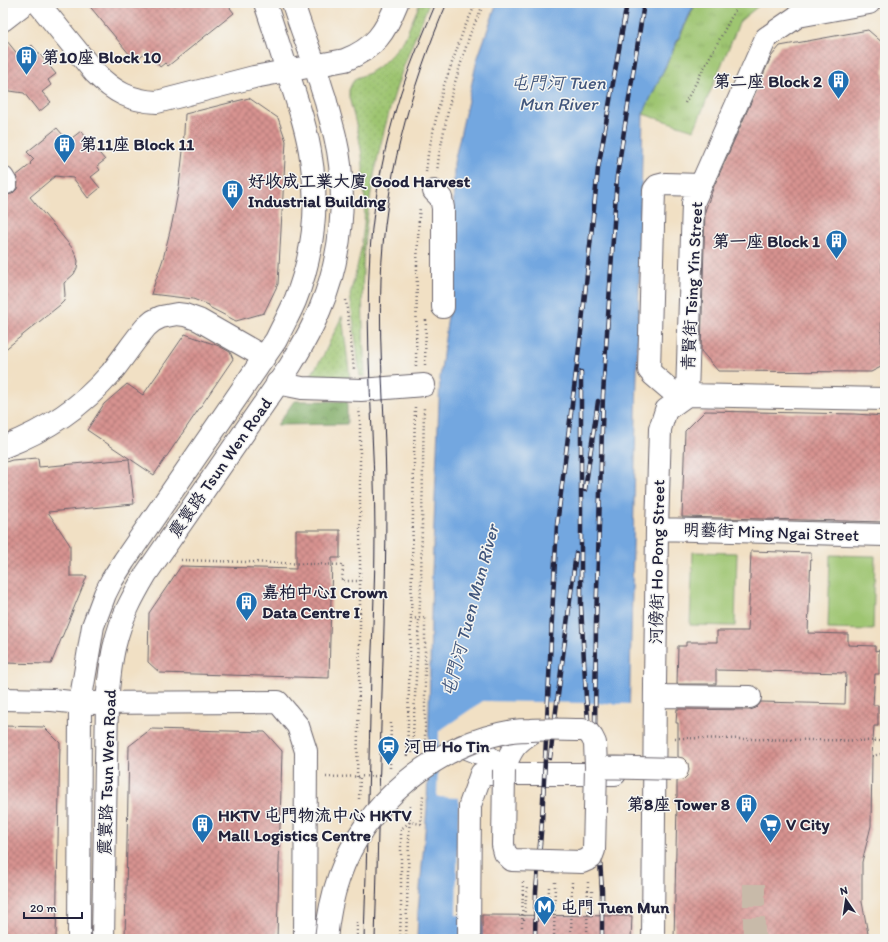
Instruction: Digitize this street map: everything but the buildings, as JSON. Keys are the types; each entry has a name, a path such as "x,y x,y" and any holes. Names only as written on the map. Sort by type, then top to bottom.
{"street":[{"path":"3,20 25,3"},
{"path":"38,3 103,81 123,95 134,99 157,102 254,77 345,60 357,55 378,39 386,29 397,3"},
{"name":"震寰路 Tsun Wen Road","path":"79,939 80,703 93,626 112,580 276,340 302,282 311,242 314,221 314,179 312,158 302,117 265,3"},
{"name":"震寰路 Tsun Wen Road","path":"102,939 107,702 111,668 120,625 136,590 146,574 302,347 321,308 334,266 341,223 341,187 336,137 315,66 293,3"},
{"name":"青賢街 Tsing Yin Street","path":"684,397 693,203 766,38 798,16 868,3"},
{"path":"701,185 665,184 657,186 654,190 649,370 653,375 684,397 885,399"},
{"path":"434,191 441,198 443,208 443,307"},
{"path":"3,447 38,432 73,410 110,374 146,326 161,317 170,314 192,317 264,357"},
{"path":"278,383 302,388 356,390 420,386"},
{"name":"河傍街 Ho Pong Street","path":"653,939 657,529 660,429 666,410 684,397"},
{"name":"明藝街 Ming Ngai Street","path":"657,529 885,535"},
{"path":"655,696 750,697"},
{"path":"3,699 52,700 80,703 278,702 298,726 306,751 305,939"},
{"path":"326,939 332,901 340,876 359,837 384,803 404,784 441,757 462,746 491,736 514,730 536,730 582,730 588,732 595,743 596,767 594,850 591,858 582,862 512,860 505,853 503,845 504,770 509,755 515,745 536,730"},
{"path":"462,746 489,757 504,770"},
{"path":"596,767 677,769"},
{"path":"469,939 470,805 481,774 654,774"}],"path":[{"path":"434,191 439,156 452,92 470,34 484,3"},
{"path":"685,103 739,3"},
{"path":"346,299 360,418 360,800"},
{"path":"412,753 421,584 420,386"},
{"path":"407,760 420,386"},
{"path":"176,560 342,565 342,581 360,581"},
{"path":"411,619 425,617 424,748"},
{"path":"390,769 391,720"},
{"path":"674,738 885,741"},
{"path":"872,756 885,753"},
{"path":"323,777 385,776"},
{"path":"400,939 401,829 410,822 421,824 423,791"},
{"path":"406,939 410,800"},
{"path":"571,939 572,875"},
{"path":"587,939 588,875"},
{"path":"554,939 555,882"},
{"path":"522,927 527,887"},
{"path":"548,916 549,887"},
{"path":"592,888 592,916"},
{"path":"357,922 357,939"}],"green space":[{"path":"420,3 429,3 406,60 389,112 369,202 364,248 363,280 365,376 360,376 350,294 361,249 365,202 362,155 349,97 349,90 356,78 367,74 381,65 404,40"},
{"path":"696,3 762,3 740,21 694,130 643,114"},
{"path":"342,316 350,378 314,382 311,375 323,356"},
{"path":"294,401 347,401 347,424 277,425"},
{"path":"693,552 737,553 735,626 690,625"},
{"path":"830,555 875,556 873,630 828,629"}],"water":[{"name":"屯門河 Tuen Mun River","path":"497,3 695,3 643,114 624,939 417,939 427,808 432,572 440,378 448,315 453,290 454,163 477,60"}],"pier":[{"path":"483,701 631,704 626,916 456,915 459,798 437,797 439,731"}],"tunnel":[{"path":"754,884 754,939"}],"tram line":[{"path":"364,939 375,552 375,499 368,321 370,250 377,190 395,111 405,81 436,3"},
{"path":"375,939 386,539 386,478 380,308 383,243 393,173 410,104 433,36 447,3"}],"railway":[{"path":"535,939 536,891 542,821 557,525 581,332 598,169 627,3"},
{"path":"602,939 602,891 598,830 595,731 596,623 603,395 617,176 644,3"},
{"path":"581,372 581,605 590,740"},
{"path":"585,490 598,401"},
{"path":"550,758 576,553"}],"place":[{"name":"第10座 Block 10","path":"27,76"},
{"name":"第二座 Block 2","path":"838,100"},
{"name":"第11座 Block 11","path":"65,164"},
{"name":"好收成工業大廈 Good Harvest Industrial Building","path":"232,210"},
{"name":"第一座 Block 1","path":"836,260"},
{"name":"嘉柏中心I Crown Data Centre I","path":"246,622"},
{"name":"河田 Ho Tin","path":"389,766"},
{"name":"第8座 Tower 8","path":"746,824"},
{"name":"HKTV 屯門物流中心 HKTV Mall Logistics Centre","path":"203,844"},
{"name":"V City","path":"771,844"},
{"name":"屯門 Tuen Mun","path":"544,926"}]}
